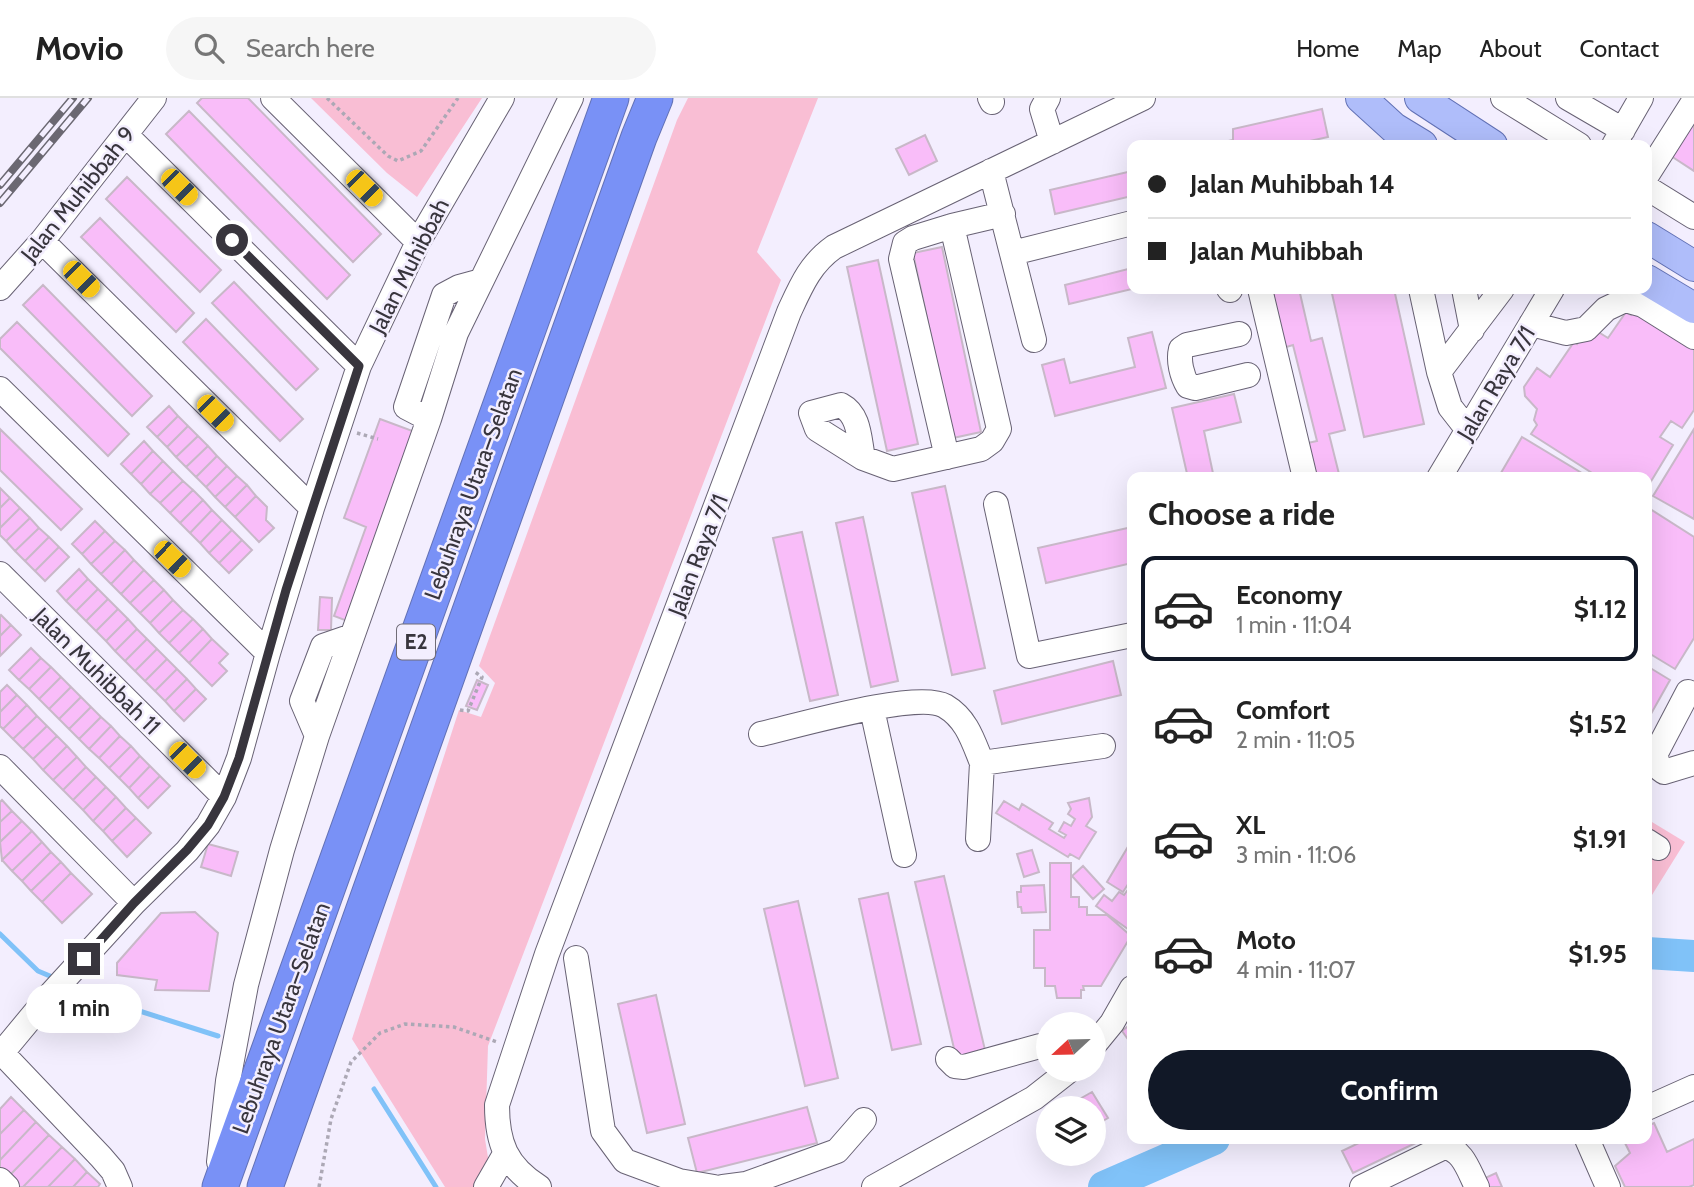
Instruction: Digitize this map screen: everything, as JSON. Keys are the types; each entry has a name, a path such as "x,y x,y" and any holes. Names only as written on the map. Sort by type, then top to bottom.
{"highway":[{"name":"Lebuhraya Utara–Selatan","path":"218,1187 611,98"},
{"name":"Lebuhraya Utara–Selatan","path":"265,1187 634,150 655,98"}],"main road":[{"path":"1360,98 1393,137"},
{"path":"1420,98 1484,140"},
{"path":"1652,240 1694,266"},
{"path":"1652,283 1694,308"}],"street":[{"name":"Jalan Muhibbah 9","path":"0,288 42,241 154,98"},
{"path":"274,98 418,242"},
{"name":"Jalan Muhibbah","path":"3,1045 134,903 187,850 208,825 224,797 239,758 312,508 359,366 418,242 502,98"},
{"path":"218,1187 228,1081 246,985 282,850 317,736 302,701 323,646 352,636 429,419 406,407 444,295 458,287 481,281 570,98"},
{"path":"1048,98 1042,109 1052,142"},
{"name":"Jalan Raya 7/1","path":"539,1187 522,1176 505,1154 497,1124 497,1105 547,954 789,312 805,277 819,258 834,247 1143,98"},
{"path":"1503,98 1533,106 1573,140"},
{"path":"1568,98 1619,138 1641,98"},
{"path":"1652,167 1694,101"},
{"path":"126,135 359,366"},
{"path":"991,171 1034,340"},
{"path":"1652,191 1694,217"},
{"path":"947,457 901,259 905,243 913,238 1003,214"},
{"path":"1013,253 1127,224"},
{"path":"863,458 893,469 981,449 992,441 999,429 952,226"},
{"path":"42,241 312,508"},
{"path":"1261,294 1304,472"},
{"path":"1422,294 1439,372 1450,407 1468,430"},
{"path":"1465,294 1472,330"},
{"path":"1439,372 1498,294"},
{"name":"Jalan Raya 7/1","path":"1443,472 1549,294"},
{"path":"1531,324 1566,333 1586,329 1605,309 1625,300 1643,305 1694,337"},
{"path":"1239,334 1187,345 1181,349 1179,356 1184,379 1188,386 1195,388 1248,375"},
{"path":"0,389 268,653"},
{"path":"996,504 1029,656 1127,636"},
{"name":"Jalan Muhibbah 11","path":"0,574 224,797"},
{"path":"1688,692 1655,755 1660,769 1664,772 1694,763"},
{"path":"761,734 872,709 923,701 943,705 965,721 982,763 978,839"},
{"path":"872,709 904,855"},
{"path":"982,763 1103,746"},
{"path":"0,767 134,903"},
{"path":"576,958 603,1131 625,1161 679,1181 714,1187"},
{"path":"1106,1030 1127,998"},
{"path":"3,1045 113,1171 120,1187"},
{"path":"948,1059 955,1066 964,1067 1036,1047"},
{"path":"874,1187 1034,1098 1054,1082"},
{"path":"1652,1106 1694,1087"},
{"path":"723,1187 746,1184 837,1151 864,1120"},
{"path":"1589,1144 1608,1187"},
{"path":"1362,1187 1444,1147 1452,1148 1458,1153 1477,1187"},
{"path":"486,1187 505,1154"},
{"path":"0,1180 7,1187"}],"path":[{"path":"327,98 388,156 398,161 421,151 458,98"},
{"path":"319,1187 331,1119 351,1062 380,1033 405,1024 454,1027 516,1048"}],"shaded area":[{"path":"311,98 482,98 417,197 387,173"},
{"path":"688,98 818,98 757,252 781,280 488,1046 485,1139 490,1170 477,1187 445,1187 352,1039 459,710 481,717 495,683 479,666 677,120"},
{"path":"1652,822 1685,842 1652,895"}],"building":[{"path":"202,98 248,98 381,234 353,262 197,103"},
{"path":"1322,109 1328,137 1314,140 1233,140 1233,129"},
{"path":"189,111 350,275 327,299 166,134"},
{"path":"1694,119 1694,171 1671,156"},
{"path":"925,135 937,161 909,175 896,149"},
{"path":"1127,172 1127,197 1055,214 1050,190"},
{"path":"127,177 221,270 200,292 106,199"},
{"path":"100,218 194,313 176,332 81,237"},
{"path":"942,247 981,432 953,438 913,253"},
{"path":"878,260 918,444 887,451 847,267"},
{"path":"1127,269 1127,290 1069,304 1065,285"},
{"path":"234,282 318,369 296,390 212,303"},
{"path":"43,285 152,396 132,416 23,305"},
{"path":"1269,294 1300,294 1311,341 1322,338 1345,430 1329,434 1338,472 1310,472 1303,444 1317,441 1293,345 1283,348"},
{"path":"1332,294 1395,294 1424,424 1364,437"},
{"path":"1637,305 1694,342 1694,410 1682,428 1671,421 1660,437 1673,445 1652,480 1652,472 1591,472 1531,434 1537,425 1534,420 1537,409 1525,396 1524,387 1537,368 1550,377 1574,342 1577,344 1586,330 1595,330 1608,338 1626,312 1631,315"},
{"path":"206,319 303,419 280,441 183,342"},
{"path":"17,322 129,434 108,456 0,348 0,339"},
{"path":"1152,332 1166,388 1055,416 1042,365 1064,359 1070,383 1135,367 1128,338"},
{"path":"1234,394 1241,422 1204,431 1213,472 1187,472 1172,408"},
{"path":"169,406 178,416 157,437 147,427"},
{"path":"178,416 188,426 167,447 157,437"},
{"path":"380,419 418,433 350,622 334,616 366,527 344,518"},
{"path":"188,426 198,436 176,457 167,447"},
{"path":"0,429 82,509 61,530 0,470"},
{"path":"1694,429 1694,519 1653,496"},
{"path":"198,436 208,446 186,467 176,457"},
{"path":"1522,437 1580,472 1502,472"},
{"path":"144,441 153,451 131,474 121,464"},
{"path":"208,446 217,456 196,477 186,467"},
{"path":"153,451 163,461 141,484 131,474"},
{"path":"217,456 227,466 206,487 196,477"},
{"path":"163,461 173,471 150,494 141,484"},
{"path":"227,466 237,476 215,497 206,487"},
{"path":"173,471 183,481 160,503 150,494"},
{"path":"237,476 247,485 225,507 215,497"},
{"path":"183,481 193,490 170,513 160,503"},
{"path":"247,485 256,496 235,517 225,507"},
{"path":"945,486 985,668 952,675 912,493"},
{"path":"0,488 10,498 0,508"},
{"path":"193,490 203,500 180,523 170,513"},
{"path":"256,496 267,507 266,520 274,528 259,542 235,517"},
{"path":"10,498 20,508 0,528 0,508"},
{"path":"203,500 212,510 190,533 180,523"},
{"path":"20,508 30,518 6,541 0,535 0,528"},
{"path":"212,510 222,520 200,543 190,533"},
{"path":"1652,510 1694,537 1694,638 1675,669 1652,655"},
{"path":"863,517 898,681 871,687 836,523"},
{"path":"30,518 39,528 15,551 6,541"},
{"path":"222,520 232,530 209,553 200,543"},
{"path":"95,521 105,531 82,554 72,544"},
{"path":"39,528 49,537 25,561 15,551"},
{"path":"1127,528 1127,564 1046,583 1038,548"},
{"path":"232,530 242,540 219,563 209,553"},
{"path":"105,531 115,541 91,564 82,554"},
{"path":"802,532 838,695 810,701 773,538"},
{"path":"49,537 59,547 35,571 25,561"},
{"path":"242,540 252,550 229,573 219,563"},
{"path":"115,541 125,550 101,574 91,564"},
{"path":"59,547 69,557 45,581 35,571"},
{"path":"125,550 134,560 111,584 101,574"},
{"path":"134,560 144,570 121,594 111,584"},
{"path":"79,569 88,579 66,601 57,591"},
{"path":"144,570 154,580 130,603 121,594"},
{"path":"88,579 98,589 76,611 66,601"},
{"path":"154,580 164,590 140,613 130,603"},
{"path":"98,589 108,599 86,621 76,611"},
{"path":"164,590 173,600 150,623 140,613"},
{"path":"320,597 332,598 331,630 318,630"},
{"path":"108,599 118,609 96,631 86,621"},
{"path":"173,600 183,610 159,633 150,623"},
{"path":"118,609 128,619 106,641 96,631"},
{"path":"183,610 193,619 169,643 159,633"},
{"path":"0,616 11,625 0,636"},
{"path":"128,619 137,629 115,651 106,641"},
{"path":"193,619 203,629 179,653 169,643"},
{"path":"11,625 21,635 0,656 0,636"},
{"path":"137,629 147,639 125,661 115,651"},
{"path":"203,629 212,639 189,663 179,653"},
{"path":"147,639 157,649 135,671 125,661"},
{"path":"212,639 228,654 219,663 227,671 212,686 189,663"},
{"path":"31,648 41,658 19,680 9,670"},
{"path":"157,649 167,659 145,681 135,671"},
{"path":"41,658 51,667 29,689 19,680"},
{"path":"167,659 177,669 155,691 145,681"},
{"path":"1113,661 1121,695 1002,724 994,691"},
{"path":"51,667 61,677 39,699 29,689"},
{"path":"177,669 187,679 165,701 155,691"},
{"path":"1652,669 1670,680 1652,712"},
{"path":"61,677 71,687 49,709 39,699"},
{"path":"187,679 196,689 174,711 165,701"},
{"path":"477,680 488,685 477,710 466,706"},
{"path":"7,685 17,695 0,712 0,692"},
{"path":"71,687 81,697 59,719 49,709"},
{"path":"196,689 206,699 184,721 174,711"},
{"path":"17,695 27,705 3,729 0,726 0,712"},
{"path":"81,697 91,707 69,729 59,719"},
{"path":"27,705 37,716 13,739 3,729"},
{"path":"91,707 101,717 79,739 69,729"},
{"path":"37,716 47,726 23,749 13,739"},
{"path":"101,717 111,726 89,749 79,739"},
{"path":"47,726 57,736 33,759 23,749"},
{"path":"111,726 120,736 99,758 89,749"},
{"path":"57,736 67,746 43,770 33,759"},
{"path":"120,736 131,746 109,768 99,758"},
{"path":"67,746 77,757 53,780 43,770"},
{"path":"131,746 140,756 119,778 109,768"},
{"path":"140,756 150,766 129,788 119,778"},
{"path":"77,757 86,767 63,790 53,780"},
{"path":"150,766 160,776 138,798 129,788"},
{"path":"86,767 96,777 73,800 63,790"},
{"path":"160,776 170,786 148,808 138,798"},
{"path":"96,777 106,787 83,810 73,800"},
{"path":"106,787 116,797 93,821 83,810"},
{"path":"116,797 126,808 103,831 93,821"},
{"path":"1089,798 1092,817 1086,826 1096,832 1079,859 1070,854 1068,857 996,813 1004,801 1019,810 1022,804 1053,823 1049,829 1064,838 1066,835 1059,831 1064,822 1071,826 1075,819 1068,814 1071,809 1068,803"},
{"path":"2,800 12,811 0,822 0,802"},
{"path":"126,808 136,818 112,841 103,831"},
{"path":"12,811 22,821 0,842 0,822"},
{"path":"136,818 151,833 127,857 112,841"},
{"path":"22,821 32,831 2,860 0,842"},
{"path":"32,831 42,842 12,871 2,860"},
{"path":"42,842 51,852 22,881 12,871"},
{"path":"208,844 238,852 231,876 201,867"},
{"path":"1127,848 1127,886 1123,892 1107,882"},
{"path":"1032,850 1039,872 1024,877 1017,854"},
{"path":"51,852 61,862 31,891 22,881"},
{"path":"61,862 71,873 42,902 31,891"},
{"path":"1050,863 1071,863 1071,897 1079,897 1079,907 1087,907 1087,915 1107,915 1127,932 1127,943 1101,986 1083,986 1081,998 1057,998 1055,986 1045,986 1045,968 1034,968 1034,930 1050,930"},
{"path":"1083,866 1104,889 1093,899 1072,876"},
{"path":"71,873 92,894 62,923 42,902"},
{"path":"944,876 985,1050 956,1057 915,882"},
{"path":"1044,885 1046,912 1022,913 1021,907 1018,907 1017,892 1021,892 1021,886"},
{"path":"1127,891 1127,928 1096,906 1104,895 1112,901 1119,892 1124,895"},
{"path":"888,893 921,1044 892,1050 859,899"},
{"path":"798,901 838,1078 805,1086 764,909"},
{"path":"195,912 218,933 209,991 155,990 157,980 117,975 117,963 161,913"},
{"path":"656,995 685,1124 647,1133 618,1004"},
{"path":"11,1097 24,1110 0,1134 0,1109"},
{"path":"807,1107 817,1143 697,1173 688,1138"},
{"path":"24,1110 36,1122 0,1160 0,1134"},
{"path":"36,1122 49,1135 9,1176 0,1168 0,1160"},
{"path":"1654,1123 1667,1152 1694,1139 1694,1185 1625,1187 1615,1166 1630,1153 1626,1144 1652,1144"},
{"path":"49,1135 62,1147 20,1187 9,1176"},
{"path":"1357,1144 1414,1144 1353,1173 1342,1151"},
{"path":"62,1147 75,1159 48,1187 23,1187"},
{"path":"75,1159 87,1172 73,1187 48,1187"},
{"path":"87,1172 100,1184 98,1187 73,1187"},
{"path":"1496,1173 1502,1187 1487,1187 1483,1179"}],"waterway":[{"path":"0,934 38,971 57,979"},
{"path":"1652,953 1694,956"},
{"path":"69,984 108,1001 218,1036"},
{"path":"374,1089 436,1187"},
{"path":"1104,1187 1203,1144"}],"railway":[{"path":"0,185 73,98"},
{"path":"0,203 88,98"}],"route":[{"path":"84,959 134,903 187,850 208,825 224,797 239,758 274,632 359,366 232,240"}]}
